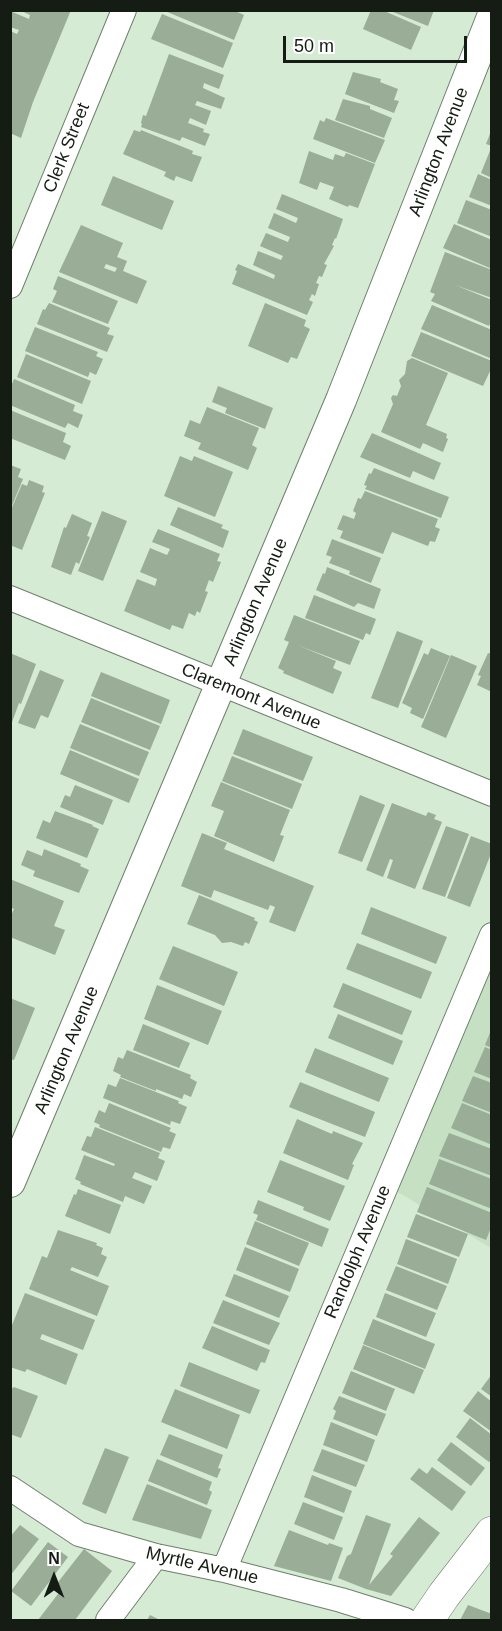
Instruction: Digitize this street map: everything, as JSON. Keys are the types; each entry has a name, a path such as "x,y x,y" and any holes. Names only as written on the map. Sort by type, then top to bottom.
{"main road":[{"path":"428,1620 444,1595 492,1533"}],"street":[{"name":"Clerk Street","path":"10,286 124,10"},
{"name":"Arlington Avenue","path":"10,1182 341,400 492,17"},
{"name":"Claremont Avenue","path":"10,598 492,794"},
{"name":"Randolph Avenue","path":"224,1570 492,935"},
{"name":"Myrtle Avenue","path":"10,1488 79,1534 156,1556 224,1570 341,1600 405,1620"},
{"path":"108,1620 156,1556"}],"shaded area":[{"path":"491,961 491,1248 388,1186"}],"building":[{"path":"19,10 71,10 33,102 21,138 10,133 10,31 17,34 19,30 10,27 10,11 29,19 30,15"},
{"path":"233,10 244,15 234,40 165,11"},
{"path":"371,10 382,10 421,27 411,50 363,29"},
{"path":"388,10 434,10 428,26"},
{"path":"162,14 233,43 223,68 151,39"},
{"path":"169,54 224,75 219,89 204,83 203,88 225,98 221,109 197,101 195,105 211,111 206,125 190,118 188,123 210,134 205,146 182,137 180,141 141,127 143,115 146,116"},
{"path":"353,72 381,79 380,82 398,89 394,100 399,101 394,113 345,94"},
{"path":"343,99 370,106 370,109 392,118 384,138 335,120"},
{"path":"326,118 385,140 375,163 313,139 320,120 324,122"},
{"path":"134,130 140,132 141,130 193,151 192,154 202,157 192,182 176,176 174,181 164,176 166,172 123,154"},
{"path":"492,131 492,146 486,144"},
{"path":"492,148 492,178 481,173"},
{"path":"309,151 333,160 335,154 344,157 346,153 375,164 358,208 349,205 348,207 329,199 334,187 320,182 317,190 299,183"},
{"path":"478,174 492,180 492,206 469,197"},
{"path":"113,176 174,201 162,230 101,205"},
{"path":"282,194 343,219 332,245 334,246 324,264 327,265 322,277 319,276 316,283 319,284 315,296 312,294 309,300 313,302 307,315 232,284 238,264 274,279 275,275 253,265 258,251 281,260 283,256 260,246 266,233 288,242 290,237 268,228 274,213 296,223 298,218 276,209"},
{"path":"466,200 492,210 492,237 457,223"},
{"path":"454,224 492,240 492,269 443,248"},
{"path":"81,225 123,243 117,257 127,261 123,271 147,281 137,304 59,272","holes":["106,264 117,268 115,272 104,268"]},
{"path":"445,252 492,270 492,298 455,285 492,300 492,319 489,326 431,301 435,294 430,292"},
{"path":"58,276 118,301 108,324 52,302 57,291 53,289"},
{"path":"49,303 110,328 107,334 114,336 107,352 37,324 43,309 45,310"},
{"path":"265,303 306,320 304,326 310,329 297,359 291,357 288,363 248,346"},
{"path":"432,305 492,330 492,359 421,329"},
{"path":"35,327 98,352 96,356 103,359 96,375 90,372 88,377 25,351"},
{"path":"421,332 492,361 492,367 483,386 411,356"},
{"path":"26,354 91,381 82,404 17,377"},
{"path":"412,358 448,373 426,425 447,434 448,439 443,452 423,443 420,449 381,432 393,404 391,398 393,395 397,396 401,386 399,380 405,374 407,361"},
{"path":"14,379 75,405 73,411 83,415 78,428 68,423 65,428 10,405 10,389"},
{"path":"218,386 273,408 265,429 225,413 227,408 212,402"},
{"path":"207,407 259,428 252,445 257,448 248,470 198,449 201,443 184,436 190,420 200,424"},
{"path":"10,410 66,433 63,442 71,446 65,460 10,438"},
{"path":"372,433 441,463 434,480 413,471 410,478 360,457"},
{"path":"180,456 192,461 194,456 233,472 215,517 164,496"},
{"path":"10,465 21,469 18,477 23,479 11,508"},
{"path":"374,468 449,497 441,518 365,489 367,486 364,485 369,473 371,474"},
{"path":"29,480 44,486 42,492 45,493 22,550 10,545 10,512 22,484 27,486"},
{"path":"365,491 438,519 435,527 440,529 435,542 430,541 428,546 392,532 383,554 340,538 343,531 337,529 343,515 354,519 356,513 353,511 358,498 361,499"},
{"path":"178,507 223,525 221,528 229,531 223,548 170,525"},
{"path":"102,511 127,521 103,581 78,571"},
{"path":"72,514 92,523 87,536 90,537 79,564 76,562 71,575 51,567 64,527 66,528"},
{"path":"158,529 220,554 217,561 221,562 213,582 209,580 205,591 208,592 200,613 197,611 195,616 189,613 183,629 172,625 170,630 124,611 137,579 155,586 157,579 140,572 150,548 167,555 170,549 152,542"},
{"path":"332,539 381,558 371,583 349,574 350,571 329,563 332,557 326,555"},
{"path":"327,567 381,589 374,609 358,603 354,607 316,590"},
{"path":"314,595 376,619 370,635 366,633 363,640 305,618"},
{"path":"294,615 360,641 350,665 297,645 336,661 333,668 342,672 333,694 283,673 284,671 278,668 289,642 284,640"},
{"path":"397,631 423,641 398,708 371,698"},
{"path":"431,648 450,656 423,719 410,713 412,708 402,703 424,653 428,655"},
{"path":"10,653 36,664 11,725"},
{"path":"488,653 492,654 492,692 477,685 481,676 478,675"},
{"path":"451,655 477,666 446,738 421,727"},
{"path":"40,670 64,680 48,718 41,715 35,729 18,723"},
{"path":"101,672 170,700 161,724 91,696"},
{"path":"91,698 160,726 150,750 81,722"},
{"path":"80,724 149,752 139,776 70,748"},
{"path":"243,729 313,757 303,781 233,754"},
{"path":"70,750 139,779 129,803 60,774"},
{"path":"232,756 302,784 292,809 222,781"},
{"path":"221,782 290,810 280,835 284,836 274,862 214,836 224,811 211,806"},
{"path":"75,785 113,800 103,825 60,807 65,795 70,797"},
{"path":"360,795 385,805 362,862 338,853"},
{"path":"392,803 426,816 428,812 436,815 434,819 442,822 415,889 387,878 393,860 390,859 383,877 366,870"},
{"path":"55,811 99,829 87,858 36,838 43,820 50,823"},
{"path":"446,826 469,834 445,897 422,889"},
{"path":"202,833 227,843 224,849 314,886 295,932 269,922 275,907 270,905 268,910 214,890 211,898 181,886"},
{"path":"471,836 492,844 492,851 470,907 447,898"},
{"path":"44,849 81,864 80,866 89,870 79,893 33,876 35,871 21,865 27,850 42,856"},
{"path":"10,879 64,901 54,926 65,930 55,955 10,937 10,918 14,909 10,907"},
{"path":"199,895 255,918 254,920 258,922 249,944 245,942 243,946 231,942 222,943 215,935 187,924"},
{"path":"371,907 447,937 436,964 361,934"},
{"path":"357,943 432,972 421,999 346,969"},
{"path":"173,946 238,972 224,1006 159,979"},
{"path":"343,983 412,1011 402,1035 333,1007"},
{"path":"157,985 222,1011 208,1045 144,1019"},
{"path":"10,998 35,1008 14,1060 10,1059"},
{"path":"338,1014 403,1041 393,1065 328,1038"},
{"path":"143,1024 190,1043 179,1068 133,1050"},
{"path":"492,1030 492,1048 485,1045"},
{"path":"485,1047 492,1050 492,1079 474,1072"},
{"path":"315,1048 389,1078 379,1102 305,1072"},
{"path":"127,1050 191,1075 190,1078 197,1082 191,1097 184,1094 182,1099 120,1077 121,1075 113,1071 118,1057 123,1059"},
{"path":"473,1076 492,1083 492,1113 462,1101"},
{"path":"120,1078 179,1101 178,1103 187,1107 180,1124 171,1121 170,1125 103,1098 108,1084 116,1087"},
{"path":"300,1082 375,1112 365,1137 289,1107"},
{"path":"109,1103 171,1128 169,1131 176,1134 170,1149 163,1147 161,1152 99,1127 100,1125 94,1122 99,1110 105,1113"},
{"path":"462,1103 492,1115 492,1145 451,1128"},
{"path":"297,1119 332,1134 333,1131 363,1143 352,1164 354,1165 348,1180 283,1153"},
{"path":"95,1127 160,1153 158,1158 165,1161 157,1181 135,1172 132,1178 152,1186 144,1204 125,1196 123,1202 80,1184 81,1182 75,1179 84,1155 114,1166 115,1164 81,1150 87,1136 91,1137"},
{"path":"449,1133 492,1149 492,1176 439,1156"},
{"path":"439,1159 492,1179 492,1209 429,1184"},
{"path":"280,1160 345,1186 330,1221 303,1210 304,1207 267,1192"},
{"path":"427,1187 492,1213 492,1225 486,1240 417,1212"},
{"path":"78,1189 121,1205 110,1234 65,1216"},
{"path":"258,1200 329,1229 322,1247 256,1220 258,1215 253,1213"},
{"path":"416,1214 468,1234 459,1257 407,1237"},
{"path":"255,1221 309,1243 299,1266 246,1244"},
{"path":"58,1230 97,1243 96,1245 103,1248 101,1254 107,1257 98,1277 72,1267 70,1270 109,1286 97,1316 29,1289 42,1256 47,1258"},
{"path":"406,1239 457,1259 448,1284 397,1264"},
{"path":"245,1247 299,1269 290,1292 236,1270"},
{"path":"396,1266 447,1286 437,1310 386,1290"},
{"path":"234,1274 289,1296 279,1318 225,1296"},
{"path":"25,1293 95,1320 83,1350 42,1334 40,1339 78,1354 66,1385 27,1369 25,1372 10,1367 10,1330"},
{"path":"385,1293 436,1313 426,1337 376,1317"},
{"path":"223,1300 280,1323 269,1345 213,1323"},
{"path":"373,1319 435,1344 425,1369 363,1344"},
{"path":"212,1326 270,1350 265,1363 261,1362 257,1371 202,1348"},
{"path":"363,1345 424,1370 414,1394 353,1369"},
{"path":"189,1362 260,1390 250,1414 180,1386"},
{"path":"351,1371 395,1389 386,1411 342,1393"},
{"path":"492,1374 492,1397 481,1389"},
{"path":"14,1387 38,1396 21,1438 10,1434 10,1390"},
{"path":"175,1389 240,1415 227,1449 161,1422"},
{"path":"478,1391 492,1402 492,1432 463,1411"},
{"path":"339,1396 386,1414 377,1436 333,1419 336,1411 333,1409"},
{"path":"470,1418 492,1435 492,1460 489,1462 456,1437"},
{"path":"331,1422 375,1440 367,1462 323,1445"},
{"path":"169,1434 223,1455 217,1478 160,1455"},
{"path":"451,1442 485,1468 471,1486 437,1460"},
{"path":"105,1448 129,1457 106,1514 82,1504"},
{"path":"322,1449 365,1465 356,1487 313,1471"},
{"path":"157,1459 212,1482 209,1490 212,1492 207,1505 148,1481"},
{"path":"432,1467 466,1492 452,1511 410,1479 419,1468 427,1474"},
{"path":"312,1475 352,1491 344,1513 304,1497"},
{"path":"147,1484 212,1510 201,1539 132,1520"},
{"path":"303,1502 343,1517 334,1540 294,1524"},
{"path":"366,1515 391,1524 369,1585 393,1556 390,1554 419,1517 440,1533 391,1596 338,1578 347,1556 351,1554"},
{"path":"20,1525 39,1539 10,1576 10,1537"},
{"path":"289,1530 328,1545 329,1543 343,1548 331,1581 274,1566"},
{"path":"48,1542 68,1557 31,1606 11,1591"},
{"path":"84,1549 112,1571 75,1620 38,1620 61,1590 55,1586"},
{"path":"468,1605 492,1614 492,1620 460,1620"},
{"path":"150,1615 160,1620 147,1620"}]}
